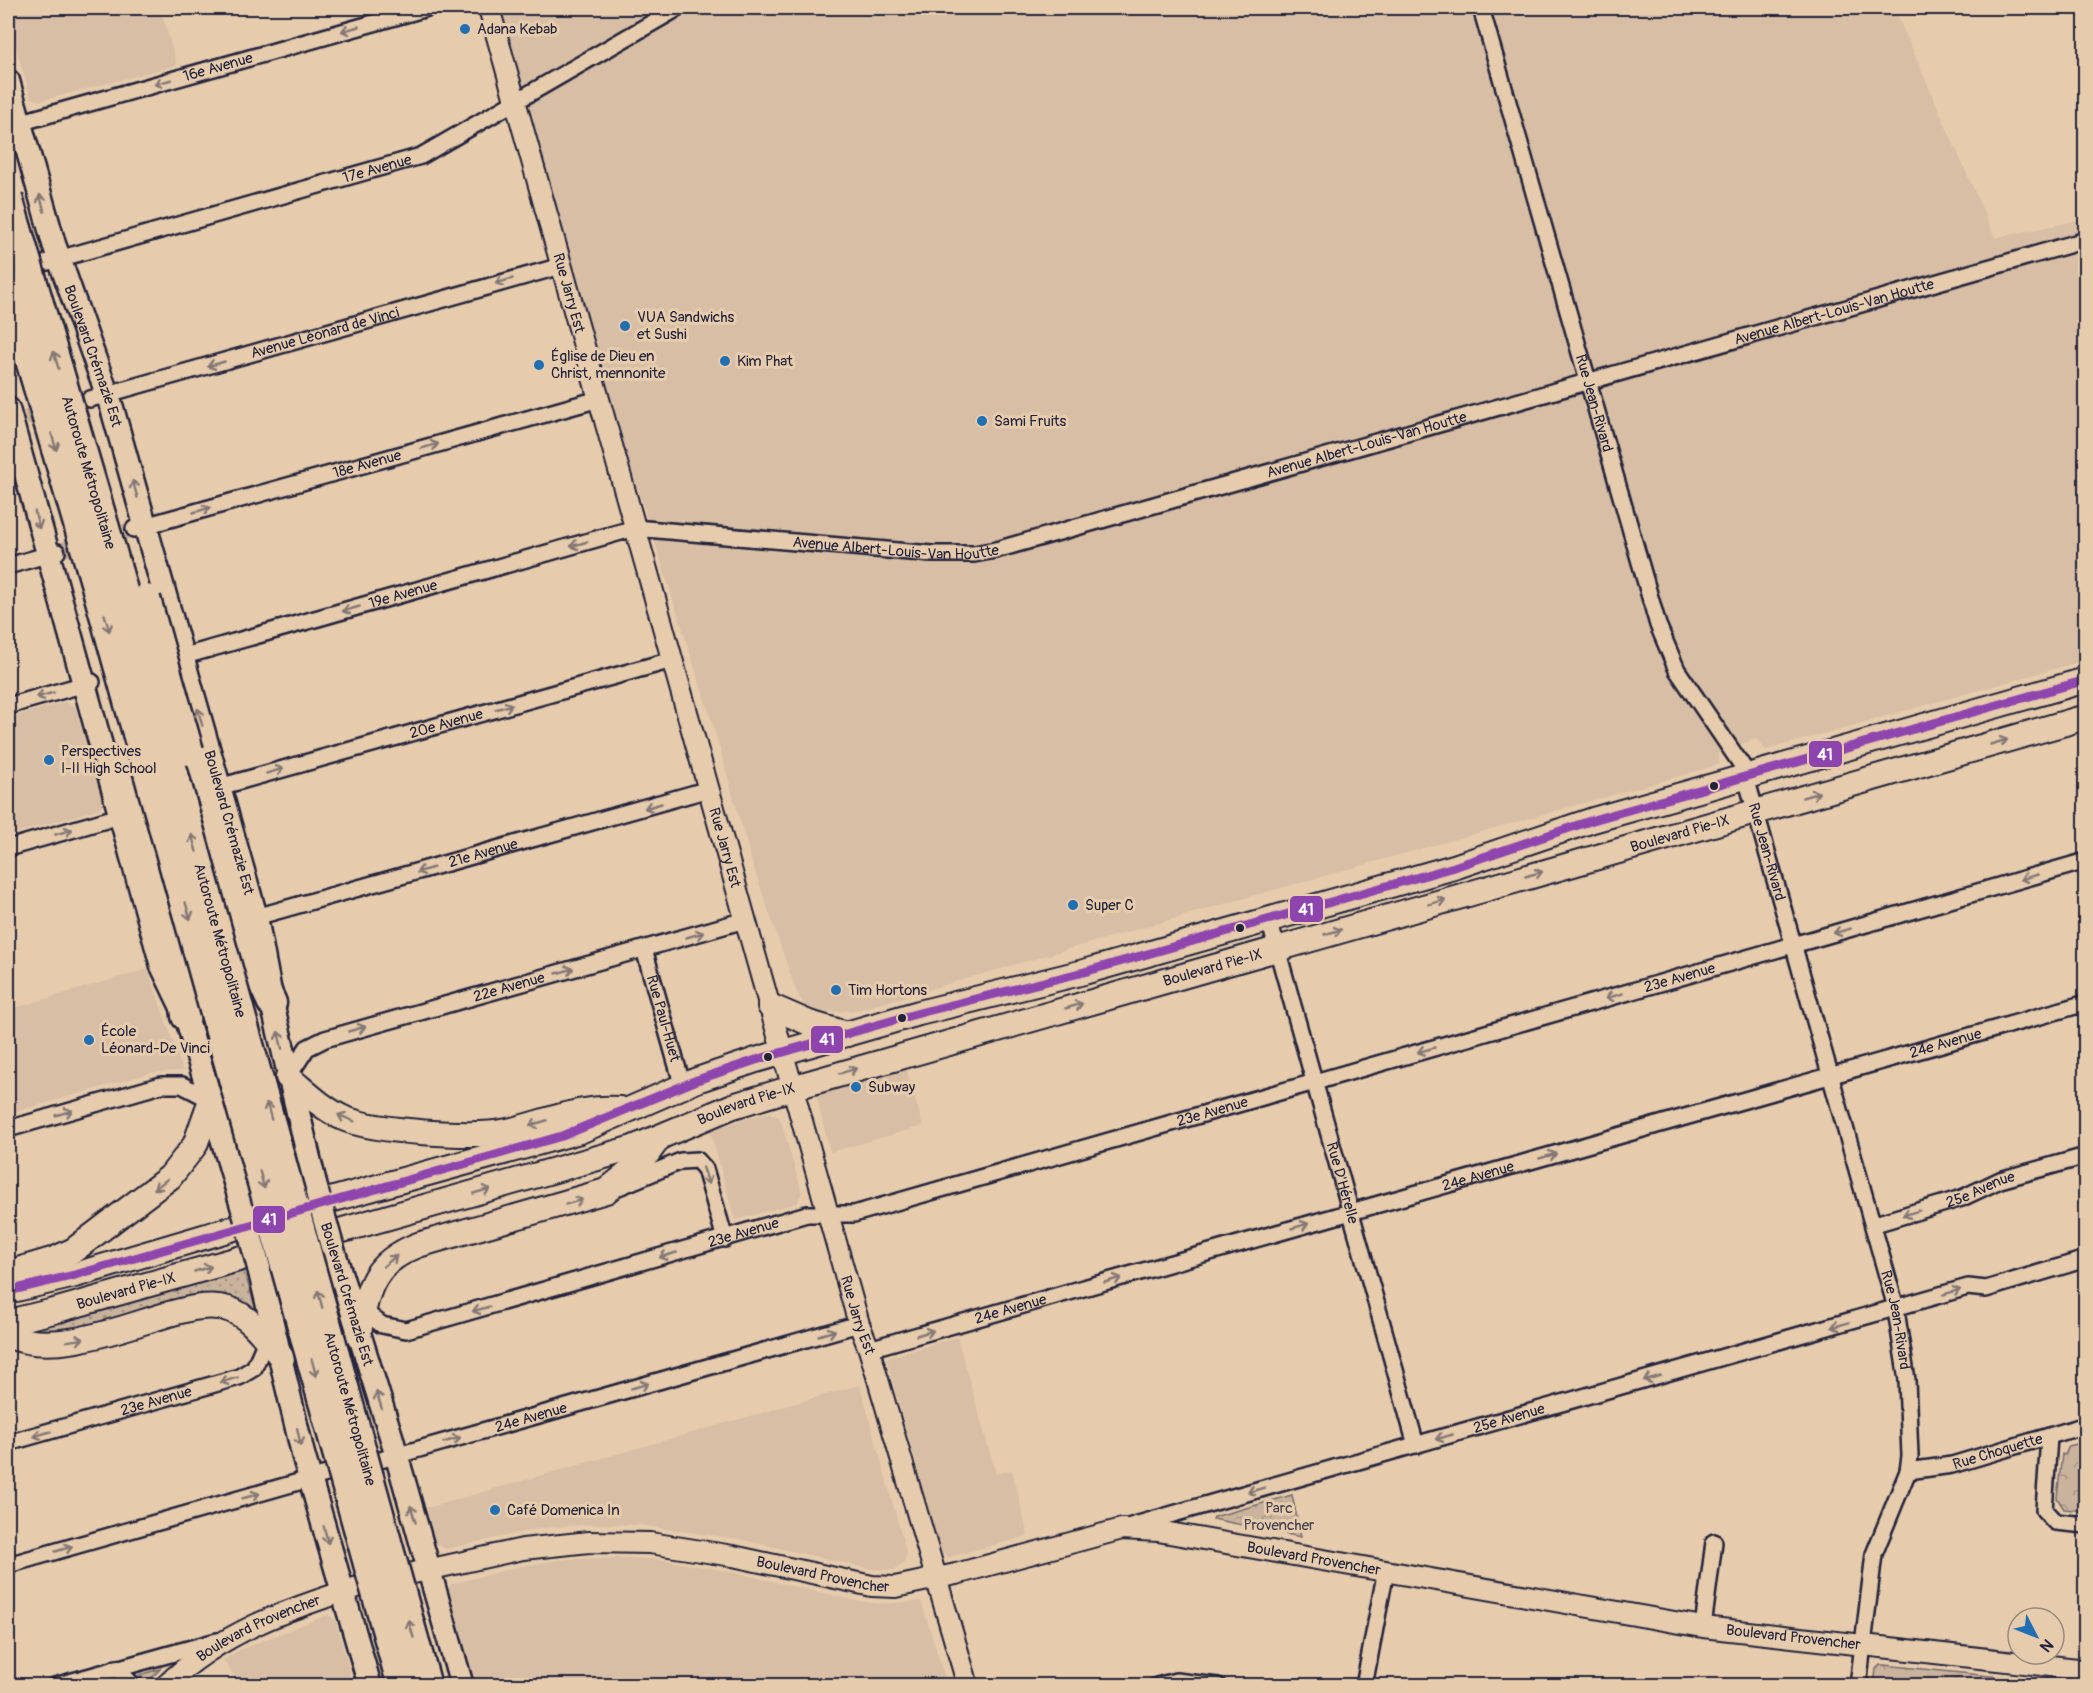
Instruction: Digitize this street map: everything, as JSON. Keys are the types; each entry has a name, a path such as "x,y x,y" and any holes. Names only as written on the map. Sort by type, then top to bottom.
{"highway":[{"name":"Autoroute Métropolitaine","path":"8,198 85,456 427,1686"},
{"name":"Autoroute Métropolitaine","path":"8,285 74,506 402,1686"},
{"path":"85,456 136,568 244,942 272,1003"},
{"path":"74,506 84,613 180,959 186,1016"}],"main road":[{"name":"Boulevard Crémazie Est","path":"8,81 13,124 140,527 177,658 219,787 256,917 288,1077 326,1195 337,1238 346,1295 387,1458 419,1572 462,1686"},
{"path":"13,418 89,683 120,816 162,966 186,1016 211,1100 250,1263 320,1476 351,1589 370,1686"},
{"name":"Boulevard Pie-IX","path":"326,1195 580,1131 683,1087 756,1060 920,1013 1084,972 1455,867 1593,820 2085,680"},
{"name":"Boulevard Pie-IX","path":"337,1238 659,1138 733,1106 792,1088 2085,717"},
{"path":"770,1006 809,1023 847,1034"},
{"path":"288,1077 342,1118 372,1125 438,1132 491,1134 594,1107 628,1110"},
{"path":"8,1273 55,1259 74,1250 170,1177 195,1144 211,1100"},
{"path":"358,1336 373,1278 400,1253 418,1245 606,1191 640,1164 659,1138"},
{"name":"Boulevard Pie-IX","path":"8,1291 75,1275 239,1220"},
{"name":"Boulevard Pie-IX","path":"8,1322 250,1263"},
{"path":"8,1335 32,1342 75,1340 181,1311 214,1307 236,1312 274,1340"}],"street":[{"name":"16e Avenue","path":"13,124 427,8"},
{"name":"Rue Jarry Est","path":"489,8 859,1324 869,1349 968,1686"},
{"name":"17e Avenue","path":"54,260 421,156 678,8"},
{"name":"Rue Jean-Rivard","path":"1481,8 1665,647 1684,681 1738,757 1746,776 1875,1224 1896,1309 1909,1405 1910,1456 1908,1471 1874,1554 1858,1686"},
{"name":"Avenue Albert-Louis-Van Houtte","path":"635,528 932,554 974,554 996,550 2085,240"},
{"name":"Avenue Léonard de Vinci","path":"98,397 561,266"},
{"name":"18e Avenue","path":"140,527 599,399"},
{"name":"19e Avenue","path":"177,658 635,528"},
{"path":"8,566 52,553"},
{"name":"20e Avenue","path":"219,787 672,660"},
{"path":"8,706 89,683"},
{"name":"21e Avenue","path":"256,917 709,789"},
{"path":"8,848 120,816"},
{"name":"23e Avenue","path":"346,1295 363,1311 388,1328 406,1330 807,1214 854,1214 2085,861"},
{"name":"22e Avenue","path":"288,1077 307,1048 325,1038 745,920"},
{"name":"Rue D'Hérelle","path":"1269,920 1416,1445"},
{"name":"Rue Paul-Huet","path":"644,949 683,1087"},
{"name":"24e Avenue","path":"869,1349 2085,1003"},
{"path":"8,1129 169,1084 182,1085 211,1100"},
{"name":"25e Avenue","path":"1875,1224 1962,1198 2000,1180 2085,1155"},
{"path":"606,1191 641,1180 681,1161 698,1160 705,1169 725,1239"},
{"name":"25e Avenue","path":"1122,1529 1968,1287 1986,1289 2085,1260"},
{"name":"24e Avenue","path":"387,1458 859,1324"},
{"name":"23e Avenue","path":"8,1443 239,1377 254,1368 274,1340"},
{"name":"Rue Choquette","path":"1908,1471 1952,1465 2085,1425"},
{"path":"2049,1437 2044,1510 2055,1522 2085,1525"},
{"path":"8,1565 320,1476"},
{"name":"Boulevard Provencher","path":"419,1572 523,1549 589,1542 650,1543 733,1556 872,1586 895,1587 936,1579 1122,1529 1194,1535 1703,1626 2085,1670"},
{"path":"1703,1626 1714,1542"},
{"path":"1364,1686 1386,1570"},
{"name":"Boulevard Provencher","path":"165,1686 199,1656 225,1639 351,1589"},
{"path":"55,1686 225,1639"},
{"path":"116,1668 134,1686"},
{"path":"1157,1686 1176,1681 1215,1685"}],"shaded area":[{"path":"8,8 160,8 177,65 40,101 31,98 8,21"},
{"path":"489,8 1894,8 1995,238 2085,219 2085,660 1766,750 1756,739 1718,753 1720,764 1680,776 858,1010 817,1013 804,1005 796,991 752,862 713,725 515,103"},
{"name":"Perspectives I-II High School","path":"65,702 75,707 103,802 99,809 8,835 8,718"},
{"name":"École Léonard-De Vinci","path":"148,969 183,1071 154,1072 8,1114 8,1010"},
{"path":"906,1068 923,1126 830,1152 817,1098 823,1093"},
{"path":"769,1112 780,1118 802,1193 797,1203 735,1220 710,1130"},
{"path":"957,1337 996,1474 1012,1470 1028,1536 949,1557 941,1552 886,1358"},
{"path":"860,1385 906,1552 905,1562 895,1570 871,1569 739,1539 639,1525 598,1524 541,1528 446,1549 435,1543 427,1508"},
{"path":"567,1559 664,1560 732,1572 857,1601 882,1604 921,1601 947,1685 475,1685 448,1590 451,1584 522,1566"},
{"path":"324,1616 330,1616 336,1622 353,1685 241,1685 223,1660 242,1649"}],"green space":[{"path":"244,1271 258,1315 248,1310 67,1334 23,1330"},
{"path":"2085,1442 2085,1511 2064,1509 2057,1498 2062,1454 2065,1455 2069,1446"},
{"name":"Parc Provencher","path":"1292,1495 1301,1537 1213,1519 1214,1517"},
{"path":"1880,1665 2077,1685 1874,1685 1876,1669"},
{"path":"160,1669 146,1684 139,1677 139,1675"}],"tunnel":[{"path":"26,418 50,411"},
{"path":"58,551 134,529"}],"transit line":[{"name":"41","path":"8,1291 75,1275 562,1136 697,1080 756,1060 919,1013 1084,972 1454,867 1593,820 2086,680"}],"place":[{"name":"Adana Kebab","path":"465,29"},
{"name":"VUA Sandwichs et Sushi","path":"625,326"},
{"name":"Kim Phat","path":"725,361"},
{"name":"Église de Dieu en Christ, mennonite","path":"539,365"},
{"name":"Sami Fruits","path":"982,421"},
{"name":"Perspectives I-II High School","path":"49,760"},
{"name":"Super C","path":"1073,905"},
{"name":"Tim Hortons","path":"836,990"},
{"name":"École Léonard-De Vinci","path":"89,1040"},
{"name":"Subway","path":"856,1087"},
{"name":"Café Domenica In","path":"495,1510"}]}
